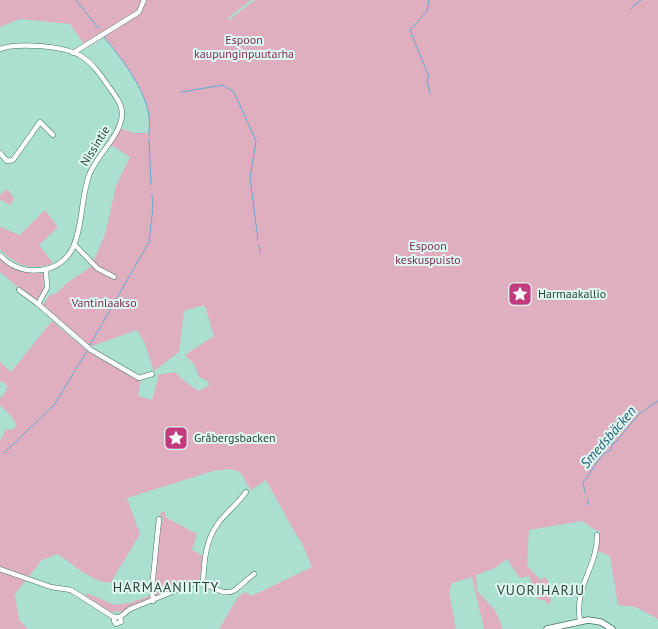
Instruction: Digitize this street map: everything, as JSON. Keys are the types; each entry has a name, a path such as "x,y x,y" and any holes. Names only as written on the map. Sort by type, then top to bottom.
{"street":[{"path":"74,53 139,12 144,0"},
{"name":"Nissintie","path":"0,50 12,46 30,45 74,53 87,60 104,80 118,100 122,114 119,128 89,174 75,244 66,258 56,266 46,270"},
{"path":"0,153 7,161 13,160 40,122 53,134"},
{"path":"75,244 97,268 114,277"},
{"path":"0,255 12,266 19,269 28,271 46,270 47,288 38,304"},
{"path":"19,290 99,356 139,378 152,374"},
{"path":"203,583 204,561 217,524 246,492"},
{"path":"153,601 152,588 159,519"},
{"path":"580,620 578,612 580,591 595,554 597,535"},
{"path":"0,569 51,588 61,588 75,592 121,621 120,626"},
{"path":"117,618 130,609 194,583 203,583 217,590 234,591 254,574"},
{"path":"548,629 580,620 595,620 605,623 612,629"}],"green space":[{"name":"Espoon keskuspuisto","path":"0,0 251,0 228,18 229,20 255,0 658,0 658,619 636,607 618,605 610,556 598,551 600,531 595,530 582,521 529,530 527,566 541,580 545,577 548,581 551,603 548,604 544,600 539,600 532,591 529,576 520,578 507,559 495,568 476,575 477,591 495,610 503,629 484,629 472,577 452,583 449,592 456,629 219,629 238,597 245,592 252,596 312,567 301,541 266,480 251,490 240,472 230,469 213,471 127,498 140,534 111,582 91,577 58,554 42,560 15,594 19,620 28,629 0,629 0,441 6,429 12,430 17,425 0,405 0,398 8,386 2,381 0,383 0,362 11,372 52,321 90,353 141,380 138,396 152,400 158,378 157,375 175,372 198,391 209,386 208,381 199,377 194,364 185,355 214,336 205,306 184,311 179,352 154,371 144,341 137,330 89,347 42,306 49,296 57,293 67,283 91,267 105,235 116,186 130,157 110,144 120,128 133,133 149,133 149,113 142,92 104,37 87,48 70,24 20,19 0,27"},
{"path":"7,189 14,198 11,205 0,200 0,195"},
{"path":"45,210 58,227 39,245 53,263 45,266 31,267 18,263 0,249 0,227 20,235"},
{"path":"0,257 10,266 22,271 44,274 46,283 40,298 34,300 0,272"},
{"path":"161,512 165,512 165,517 197,534 192,550 203,556 200,579 156,597 154,594 159,524 163,521 163,518 160,516"},
{"path":"86,593 115,605 129,603 150,596 150,599 122,612 112,613 86,596"}],"waterway":[{"path":"76,0 99,29"},
{"path":"429,0 427,11 410,30 429,77 427,81 430,93"},
{"path":"630,9 641,0"},
{"path":"104,37 118,54 143,95 149,116 149,135"},
{"path":"181,92 223,85 234,92 256,141 250,178 258,240"},
{"path":"149,139 151,185"},
{"path":"90,345 149,242 153,207 152,195"},
{"path":"259,245 260,253"},
{"path":"4,453 54,405 87,351"},
{"name":"Smedsbäcken","path":"585,493 583,483 602,455 611,450 612,444 616,442 639,414 658,401"},
{"name":"Smedsbäcken","path":"587,498 589,505"}],"place":[{"name":"Harmaakallio","path":"520,294"},
{"name":"Gråbergsbacken","path":"176,438"}],"district":[{"name":"HARMAANIITTY","path":"166,587"},
{"name":"VUORIHARJU","path":"541,590"}],"park label":[{"name":"Espoon kaupunginpuutarha","path":"244,47"},
{"name":"Vantinlaakso","path":"104,303"}]}
